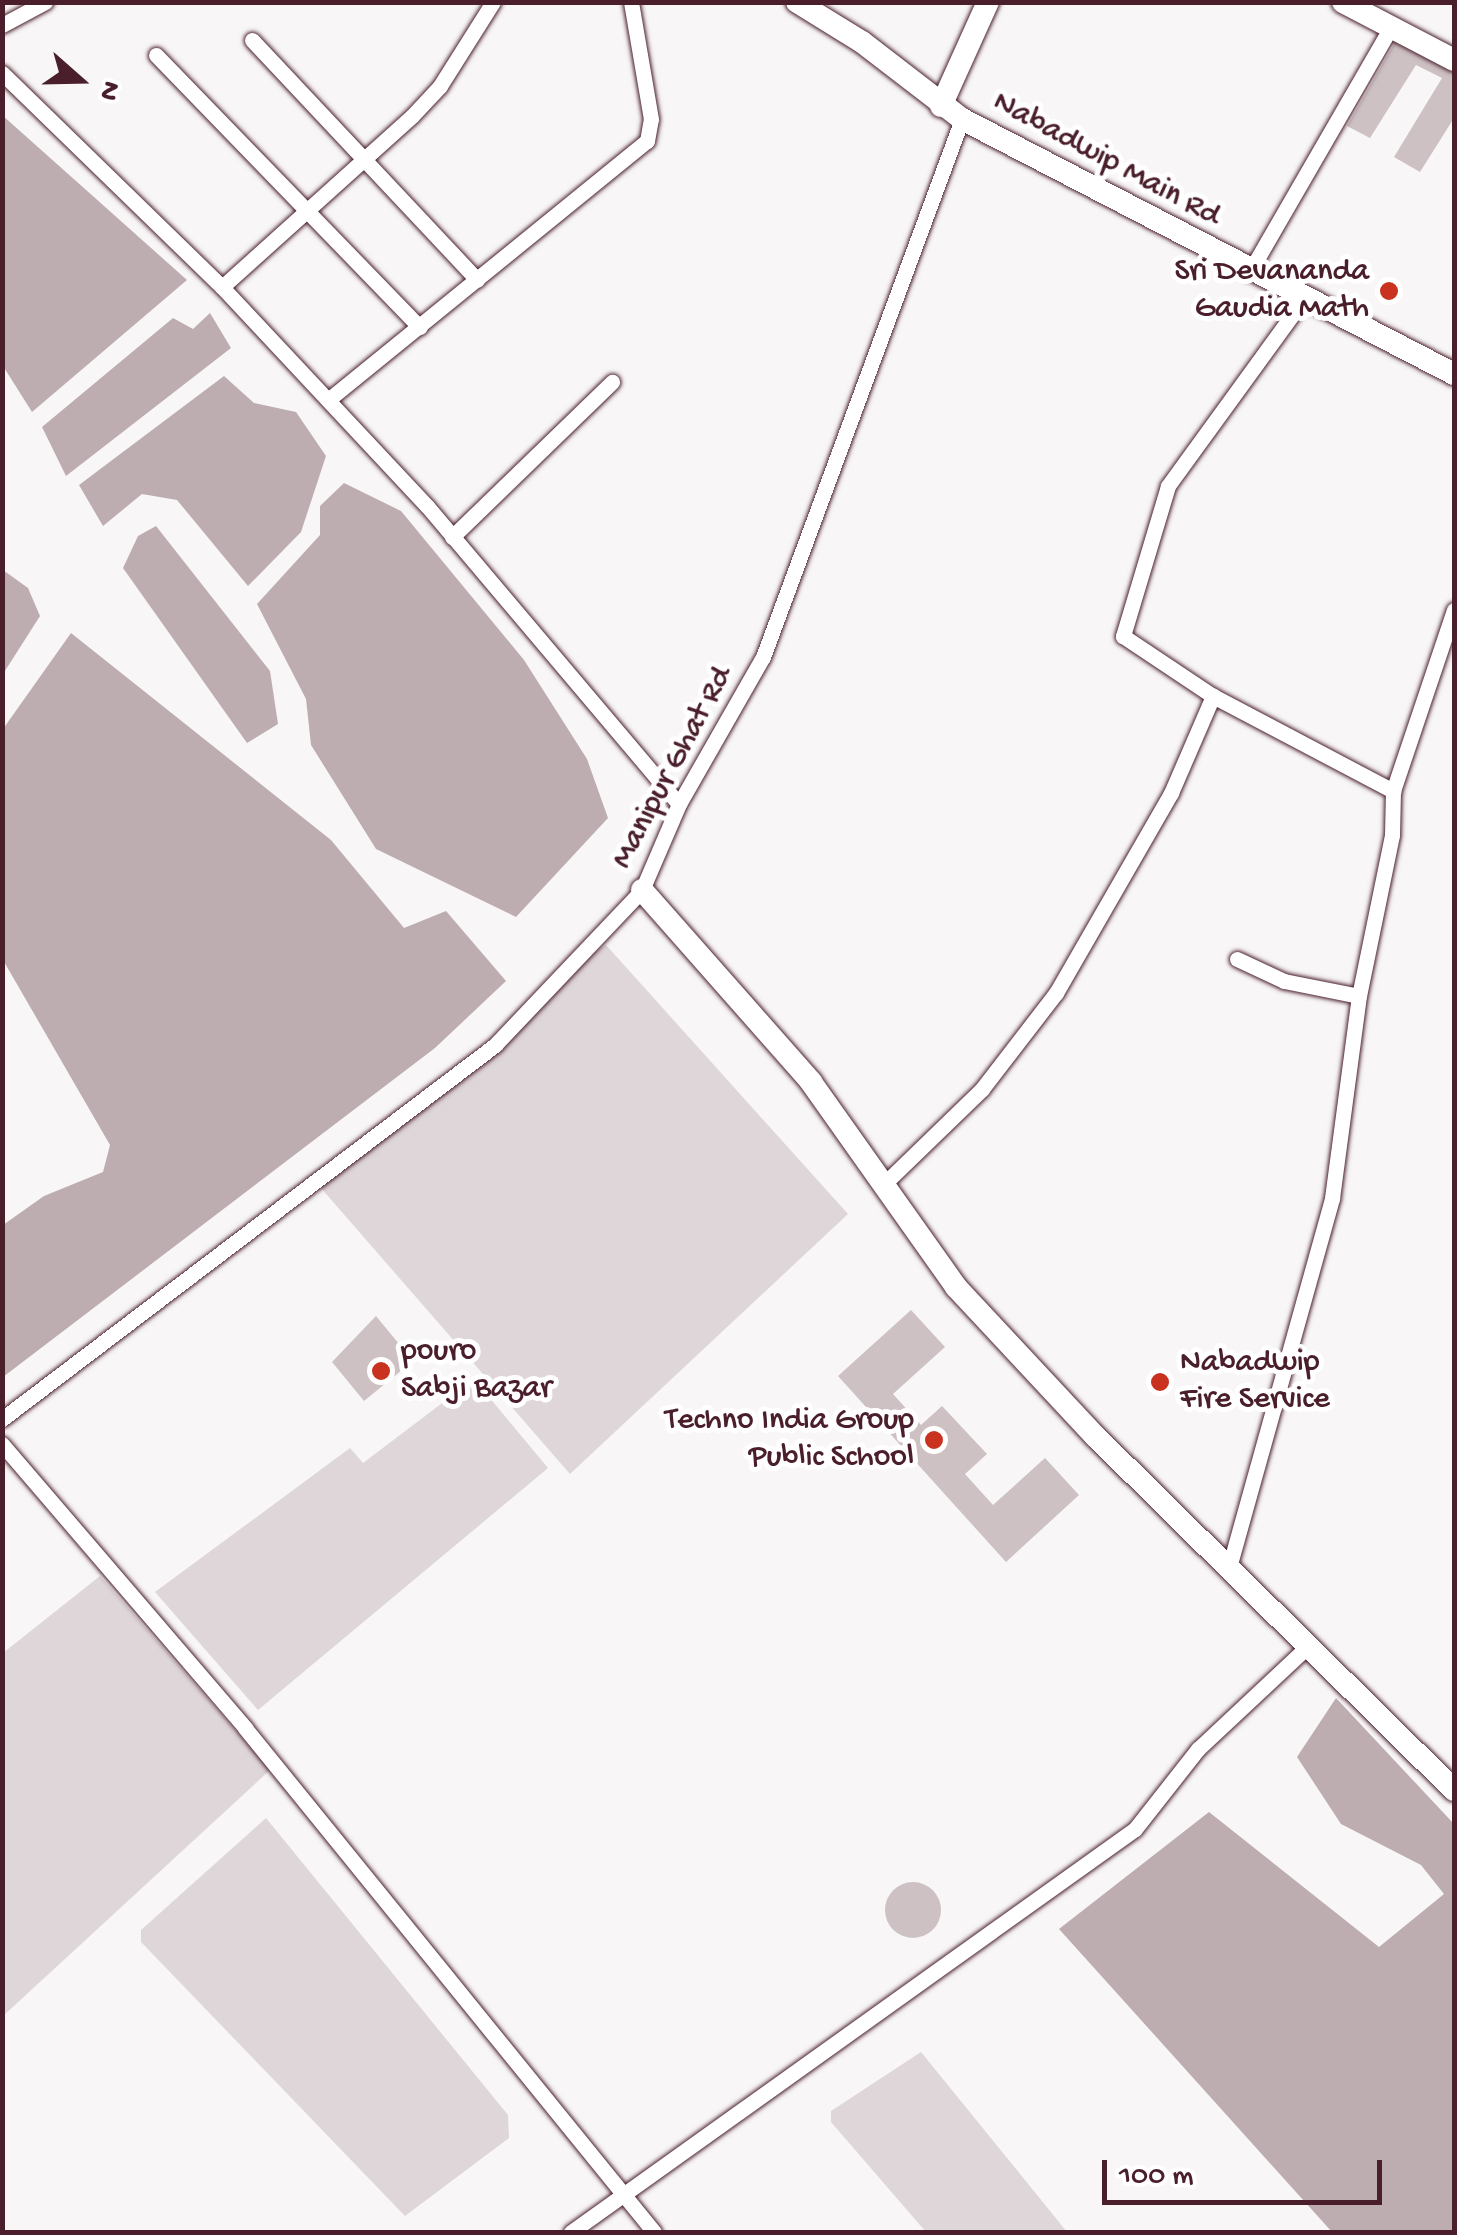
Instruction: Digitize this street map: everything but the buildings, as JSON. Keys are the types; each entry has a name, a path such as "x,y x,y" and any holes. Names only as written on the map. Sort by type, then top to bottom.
{"street":[{"path":"2,25 45,2"},
{"path":"222,288 440,86 493,2"},
{"path":"328,400 647,141 651,119 631,2"},
{"name":"Nabadwip Main Rd","path":"797,2 862,42 962,119 1249,273 1454,374"},
{"path":"941,106 988,2"},
{"path":"1344,2 1390,32 1454,60"},
{"path":"1249,273 1390,32"},
{"path":"252,40 478,280"},
{"path":"156,54 420,327"},
{"path":"2,74 222,288 328,400 452,537 679,804"},
{"name":"Manipur Ghat Rd","path":"2,1419 495,1045 642,890 679,804 763,656 962,119"},
{"path":"1304,300 1168,486 1123,636 1212,696 1393,791"},
{"path":"452,537 612,382"},
{"path":"1230,1564 1332,1198 1359,996 1392,834 1393,791 1454,610"},
{"path":"883,1184 982,1089 1056,994 1171,793 1212,696"},
{"path":"642,890 811,1082 956,1287 1094,1436 1230,1564 1454,1790"},
{"path":"1237,958 1284,980 1359,996"},
{"path":"2,1444 245,1728 654,2232"},
{"path":"571,2232 1135,1829 1198,1749 1309,1646"}],"shaded area":[{"path":"2,115 187,280 32,412 3,366"},
{"path":"210,313 231,348 66,476 42,427 173,318 193,329"},
{"path":"224,376 254,403 296,412 326,456 301,532 248,586 177,500 142,494 103,526 79,485"},
{"path":"344,483 401,511 524,660 587,759 608,818 516,917 376,849 311,745 306,699 257,604 320,535 320,506"},
{"path":"156,526 270,671 278,724 247,743 123,568 138,536"},
{"path":"3,570 28,588 40,616 3,674"},
{"path":"71,633 331,840 404,928 446,911 506,981 435,1048 3,1377 3,1225 44,1196 103,1172 110,1145 3,960 3,729"},
{"path":"606,945 848,1214 570,1474 314,1180 495,1045 562,973"},
{"path":"474,1379 548,1468 258,1710 155,1592 350,1448 363,1463"},
{"path":"100,1576 270,1770 3,2016 3,1653"},
{"path":"1336,1698 1454,1824 1454,2232 1332,2232 1059,1929 1209,1812 1379,1947 1444,1894 1421,1865 1341,1824 1297,1757"},
{"path":"266,1818 508,2115 509,2138 405,2216 141,1942 141,1930"},
{"path":"921,2052 1067,2232 926,2232 831,2122 831,2111"}],"place":[{"name":"Sri Devananda Gaudia Math","path":"1389,291"},
{"name":"pouro Sabji Bazar","path":"381,1371"},
{"name":"Nabadwip Fire Service","path":"1160,1382"},
{"name":"Techno India Group Public School","path":"934,1440"}]}
